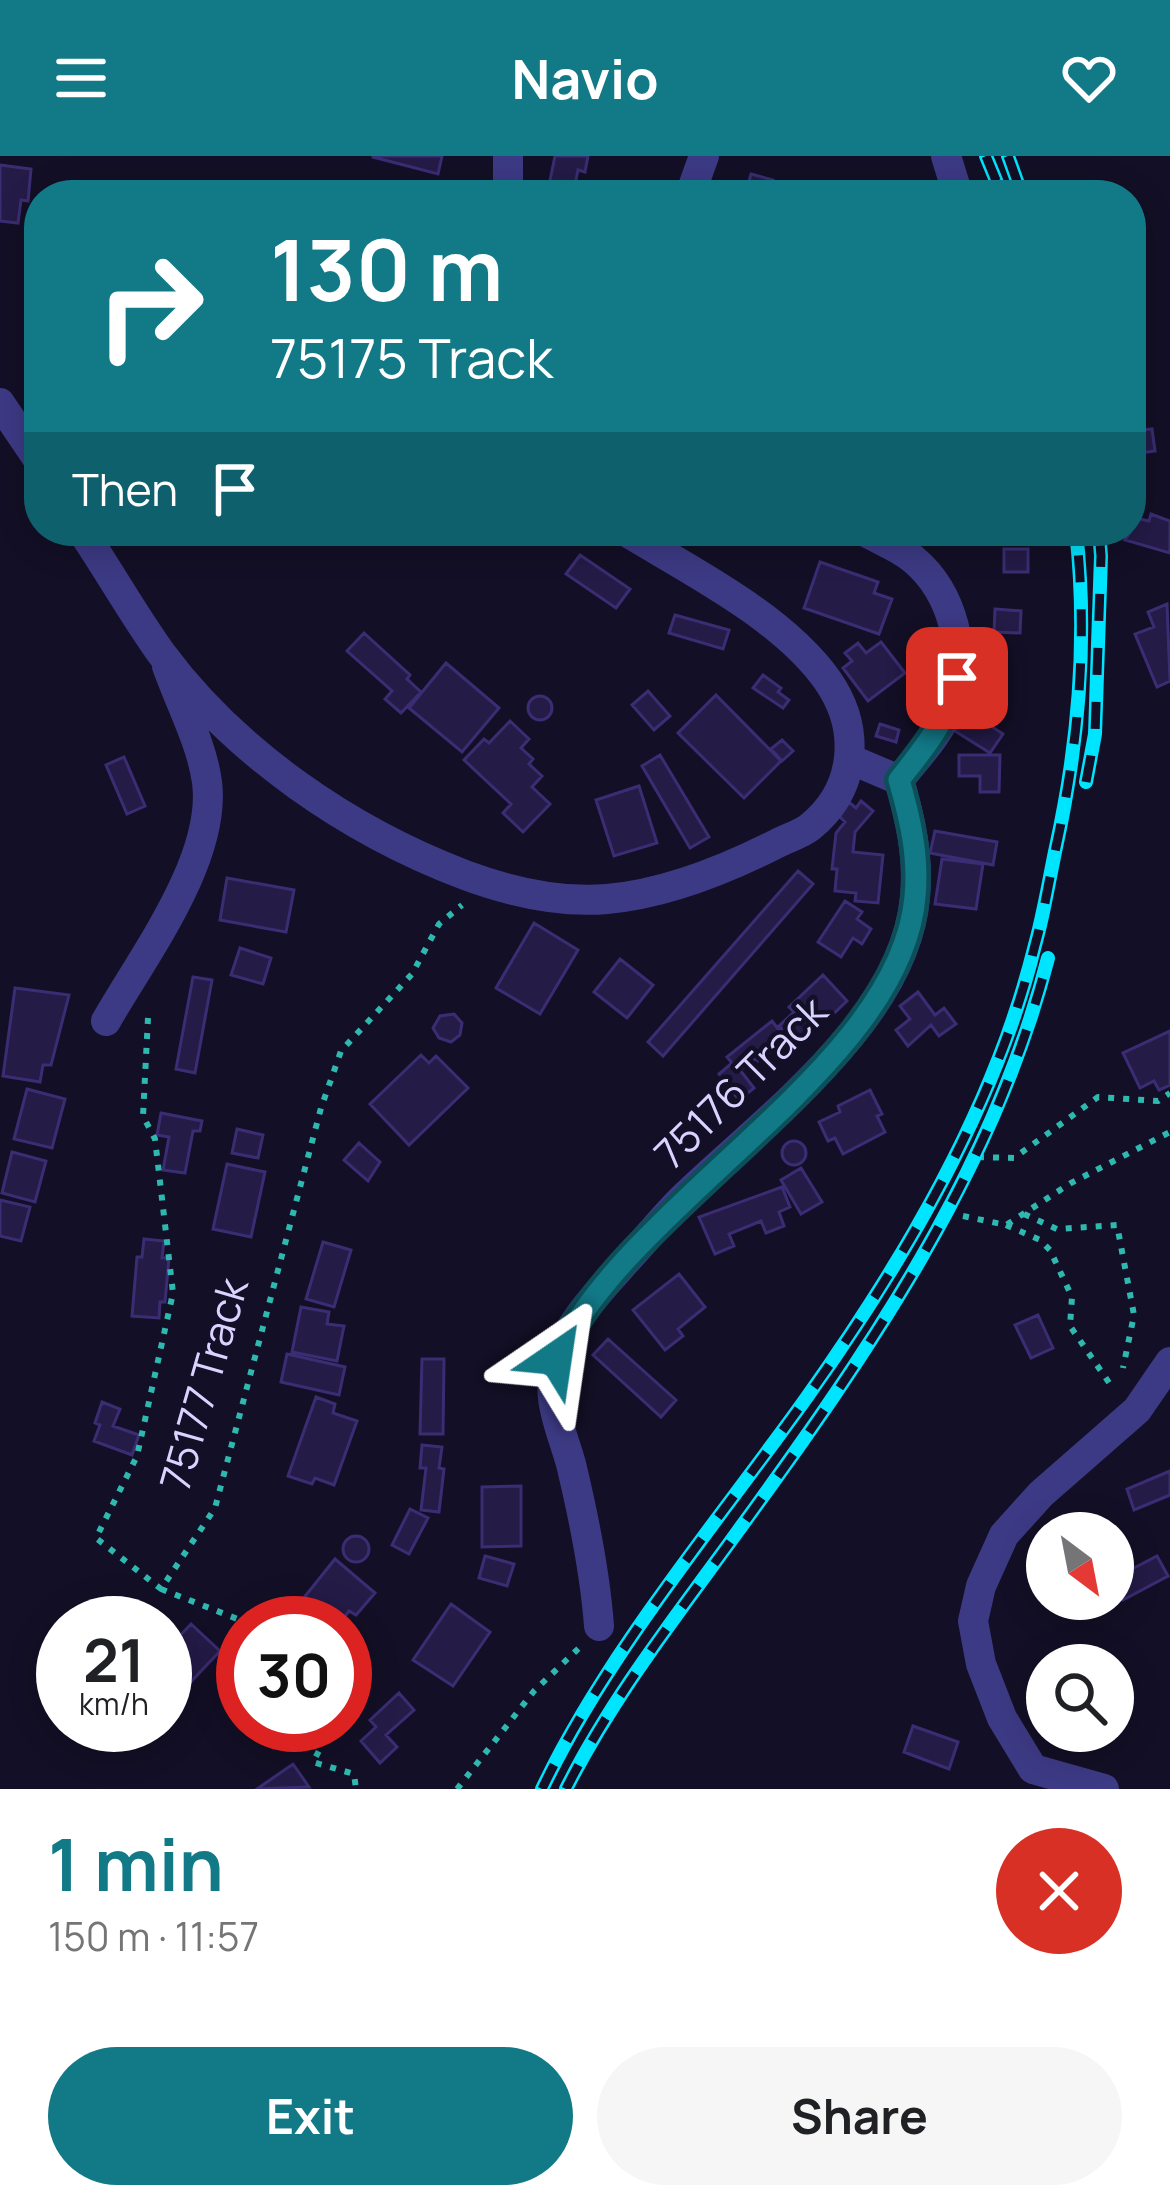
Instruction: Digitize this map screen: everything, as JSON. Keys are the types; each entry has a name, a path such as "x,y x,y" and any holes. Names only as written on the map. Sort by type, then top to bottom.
{"street":[{"path":"0,403 24,439"},
{"path":"92,546 163,655 243,742 295,786 363,826 490,883 560,898 608,899 720,873 810,826 838,794 852,760 843,712 828,681 790,638 650,546"},
{"path":"852,760 899,780 935,736 952,704 959,649 952,618 938,590 913,559 890,546"},
{"path":"106,1021 170,909 205,829 206,778 163,655"},
{"name":"75176 Track","path":"599,1626 591,1560 570,1462 554,1414 551,1386 556,1358 570,1330 678,1203 785,1105 861,1024 886,984 915,898 913,830 899,780"},
{"path":"1104,1789 1026,1779 981,1664 973,1621 981,1586 1004,1535 1042,1494 1137,1410 1170,1362"}],"path":[{"name":"75177 Track","path":"148,1018 142,1116 155,1139 173,1293 136,1456 96,1538 161,1589 215,1508 321,1108 341,1051 412,974 439,923 490,883"},
{"path":"978,1157 1014,1158 1098,1096 1158,1101 1170,1093"},
{"path":"1006,1225 1071,1183 1170,1132"},
{"path":"963,1216 1006,1225 1040,1240 1050,1250 1072,1297 1070,1326 1118,1395 1134,1315 1118,1225 1058,1229 1024,1214"},
{"path":"161,1589 216,1611"},
{"path":"457,1789 534,1691 599,1626"},
{"path":"318,1752 313,1762 354,1774 356,1789"}],"building":[{"path":"373,156 442,156 438,174 373,157"},
{"path":"555,156 588,156 585,172 578,170 576,180 550,180"},
{"path":"0,165 31,169 30,180 24,180 18,223 0,221"},
{"path":"1152,429 1155,451 1146,452 1146,430"},
{"path":"1151,514 1170,521 1170,553 1146,546"},
{"path":"1004,549 1028,549 1028,572 1004,572"},
{"path":"580,555 630,589 616,608 566,574"},
{"path":"820,562 878,582 874,593 892,599 879,634 804,608"},
{"path":"1167,604 1170,681 1157,687 1135,634 1154,627 1148,612"},
{"path":"995,609 1021,611 1020,633 994,632"},
{"path":"675,615 729,630 723,649 669,633"},
{"path":"364,633 410,675 407,679 421,692 401,713 385,699 392,691 347,651"},
{"path":"881,642 905,673 868,701 843,668 852,661 845,653 858,643 866,653"},
{"path":"446,663 499,708 462,752 409,708"},
{"path":"763,675 789,700 783,708 753,688"},
{"path":"648,691 670,716 654,730 632,705"},
{"path":"716,695 781,761 744,798 678,733"},
{"path":"535,696 545,696 552,708 545,720 535,720 528,713 528,703"},
{"path":"968,711 1003,734 990,753 955,731"},
{"path":"510,721 529,739 521,748 542,776 532,787 550,804 523,832 503,813 511,804 464,760"},
{"path":"880,724 899,730 896,742 876,736"},
{"path":"782,740 793,751 782,761 771,749"},
{"path":"660,755 709,837 690,848 642,766"},
{"path":"959,755 1000,755 999,792 980,792 980,776 959,776"},
{"path":"124,757 145,806 127,814 106,765"},
{"path":"639,786 657,843 614,856 596,800"},
{"path":"861,801 873,811 855,832 853,852 883,855 878,903 855,901 856,893 835,891 836,833 845,822 838,815 849,802 856,808"},
{"path":"935,831 997,842 993,865 930,853"},
{"path":"942,859 983,864 976,909 935,904"},
{"path":"798,871 813,884 663,1056 648,1042"},
{"path":"227,878 294,890 286,932 220,920"},
{"path":"845,901 862,912 857,919 871,929 862,944 853,938 841,957 818,942"},
{"path":"534,923 578,950 540,1014 496,988"},
{"path":"240,948 271,958 263,984 231,975"},
{"path":"620,959 653,985 627,1018 594,992"},
{"path":"823,975 847,1001 827,1020 818,1011 809,1020 815,1027 796,1045 779,1026 794,1012 789,1007"},
{"path":"193,977 212,980 195,1073 176,1069"},
{"path":"15,988 69,995 51,1065 43,1065 40,1082 3,1076"},
{"path":"918,992 935,1015 944,1008 956,1024 939,1036 931,1025 908,1046 896,1030 910,1019 900,1006"},
{"path":"454,1014 462,1023 460,1035 451,1042 439,1038 433,1028 440,1016"},
{"path":"772,1021 786,1039 740,1070 754,1088 739,1100 719,1074 732,1063 727,1057"},
{"path":"1170,1031 1170,1085 1159,1090 1154,1081 1140,1088 1123,1053"},
{"path":"421,1055 429,1063 436,1056 468,1088 409,1145 370,1104"},
{"path":"27,1089 65,1099 52,1148 14,1139"},
{"path":"870,1090 885,1132 843,1154 835,1138 828,1141 819,1122"},
{"path":"161,1113 202,1121 200,1131 193,1131 185,1173 163,1170 169,1137 157,1135"},
{"path":"237,1129 263,1135 258,1158 232,1153"},
{"path":"794,1141 803,1144 803,1162 794,1165 785,1162 782,1153 785,1144"},
{"path":"359,1143 380,1162 368,1181 344,1160"},
{"path":"12,1152 46,1161 35,1202 2,1193"},
{"path":"227,1164 265,1172 251,1237 213,1229"},
{"path":"801,1168 822,1202 801,1214 781,1180"},
{"path":"782,1187 790,1207 779,1212 784,1226 766,1233 761,1221 729,1234 734,1246 715,1254 699,1217"},
{"path":"0,1200 30,1207 21,1241 0,1236"},
{"path":"144,1239 164,1241 162,1258 169,1258 159,1318 132,1316 137,1257 142,1257"},
{"path":"323,1242 351,1250 334,1307 306,1299"},
{"path":"679,1274 705,1307 678,1329 683,1336 665,1350 633,1310"},
{"path":"301,1307 329,1312 327,1324 344,1326 337,1361 292,1352"},
{"path":"1038,1315 1053,1348 1031,1358 1015,1325"},
{"path":"608,1339 676,1400 661,1417 593,1355"},
{"path":"287,1354 345,1367 339,1395 281,1382"},
{"path":"422,1359 444,1359 443,1434 420,1434"},
{"path":"316,1397 335,1404 333,1413 357,1421 334,1485 288,1476"},
{"path":"102,1402 120,1409 113,1426 139,1435 132,1455 94,1441"},
{"path":"422,1445 442,1447 439,1512 421,1510 426,1468 420,1468"},
{"path":"1170,1471 1170,1495 1134,1510 1127,1489"},
{"path":"521,1486 521,1546 482,1547 482,1487"},
{"path":"410,1509 428,1518 409,1554 392,1545"},
{"path":"356,1536 369,1549 356,1562 343,1549"},
{"path":"485,1556 514,1564 507,1586 479,1578"},
{"path":"1157,1556 1168,1576 1134,1594 1134,1568"},
{"path":"335,1559 375,1593 372,1596 305,1596"},
{"path":"451,1604 490,1632 453,1686 413,1660"},
{"path":"192,1625 216,1647 216,1655 192,1681"},
{"path":"399,1693 414,1710 386,1735 397,1747 380,1763 370,1752 376,1727 372,1718"},
{"path":"913,1726 958,1742 949,1769 904,1752"},
{"path":"293,1764 309,1787 257,1789"}],"railway":[{"path":"986,156 996,180"},
{"path":"1008,156 1017,180"},
{"path":"542,1789 631,1638 878,1292 971,1124 1018,1006 1064,808 1079,690 1078,546"},
{"path":"1086,782 1095,734 1100,546"},
{"path":"566,1789 625,1689 833,1397 921,1259 994,1113 1048,958"}],"route":[{"path":"556,1358 570,1330 618,1271 678,1203 785,1105 861,1024 886,984 915,898 913,830 899,780 935,736 952,704 957,678"}]}
